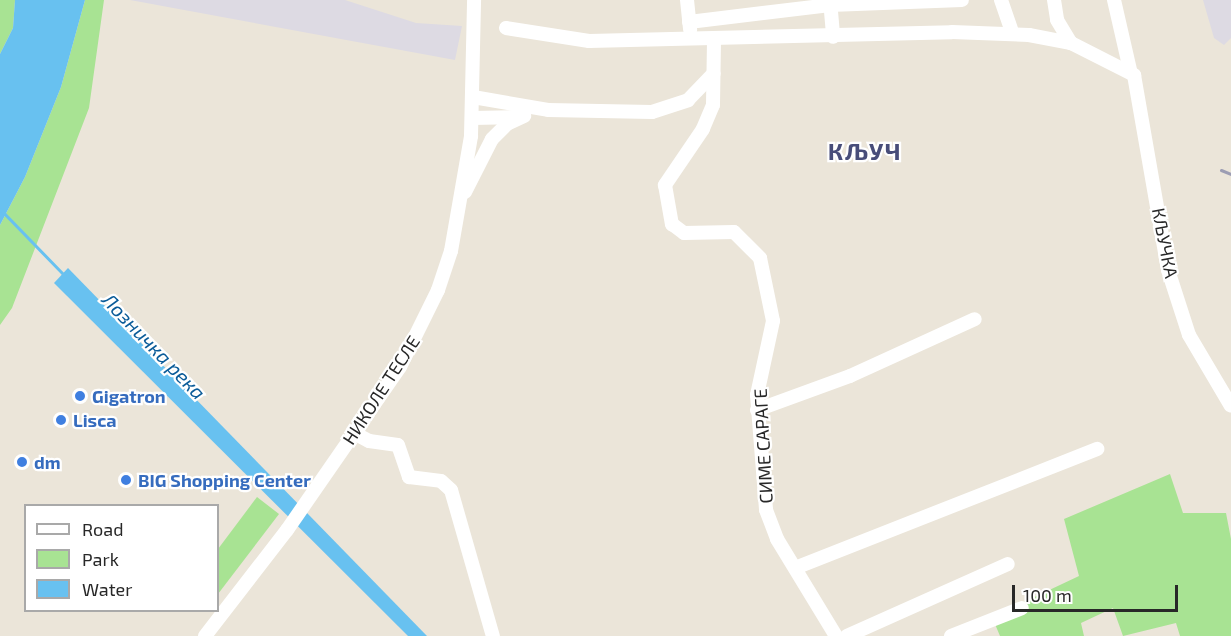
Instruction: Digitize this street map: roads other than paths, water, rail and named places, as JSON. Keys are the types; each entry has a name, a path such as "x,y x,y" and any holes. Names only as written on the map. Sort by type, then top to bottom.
{"street":[{"name":"НИКОЛЕ ТЕСЛЕ","path":"205,636 287,530 400,367 438,290 460,200 472,118 474,0"},
{"path":"687,0 692,41"},
{"path":"689,22 830,2 962,0"},
{"path":"1001,0 1012,34"},
{"path":"1054,0 1057,20 1071,43"},
{"name":"КЉУЧКА","path":"1114,0 1130,70 1139,87 1168,270 1189,335 1231,406"},
{"path":"830,2 833,37"},
{"path":"506,28 589,42 1012,34 1071,43 1130,70"},
{"name":"СИМЕ САРАГЕ","path":"714,41 715,91 708,117 667,179 665,192 674,228 684,233 734,232 760,258 773,321 759,383 757,410 766,510 777,539 836,636"},
{"path":"473,97 548,110 652,112 688,100 714,73"},
{"path":"688,100 703,108 708,117"},
{"path":"460,200 492,139 507,124 524,116 548,110"},
{"path":"472,118 524,116"},
{"path":"757,410 850,376 975,319"},
{"path":"354,434 369,441 398,445 409,477 441,481 451,490 493,636"},
{"path":"795,568 1097,449"},
{"path":"847,636 1008,564"},
{"path":"951,636 1022,608"}],"water":[{"path":"15,0 85,0 61,87 25,177 0,225 0,54 13,28"},
{"path":"68,268 427,636 408,636 54,283"}],"waterway":[{"name":"Лозничка река","path":"0,209 65,276"}],"railway":[{"path":"1221,170 1231,174"}],"place":[{"name":"Gigatron","path":"80,396"},
{"name":"Lisca","path":"61,420"},
{"name":"dm","path":"22,462"},
{"name":"BIG Shopping Center","path":"126,480"}],"district":[{"name":"КЉУЧ","path":"865,151"}]}
